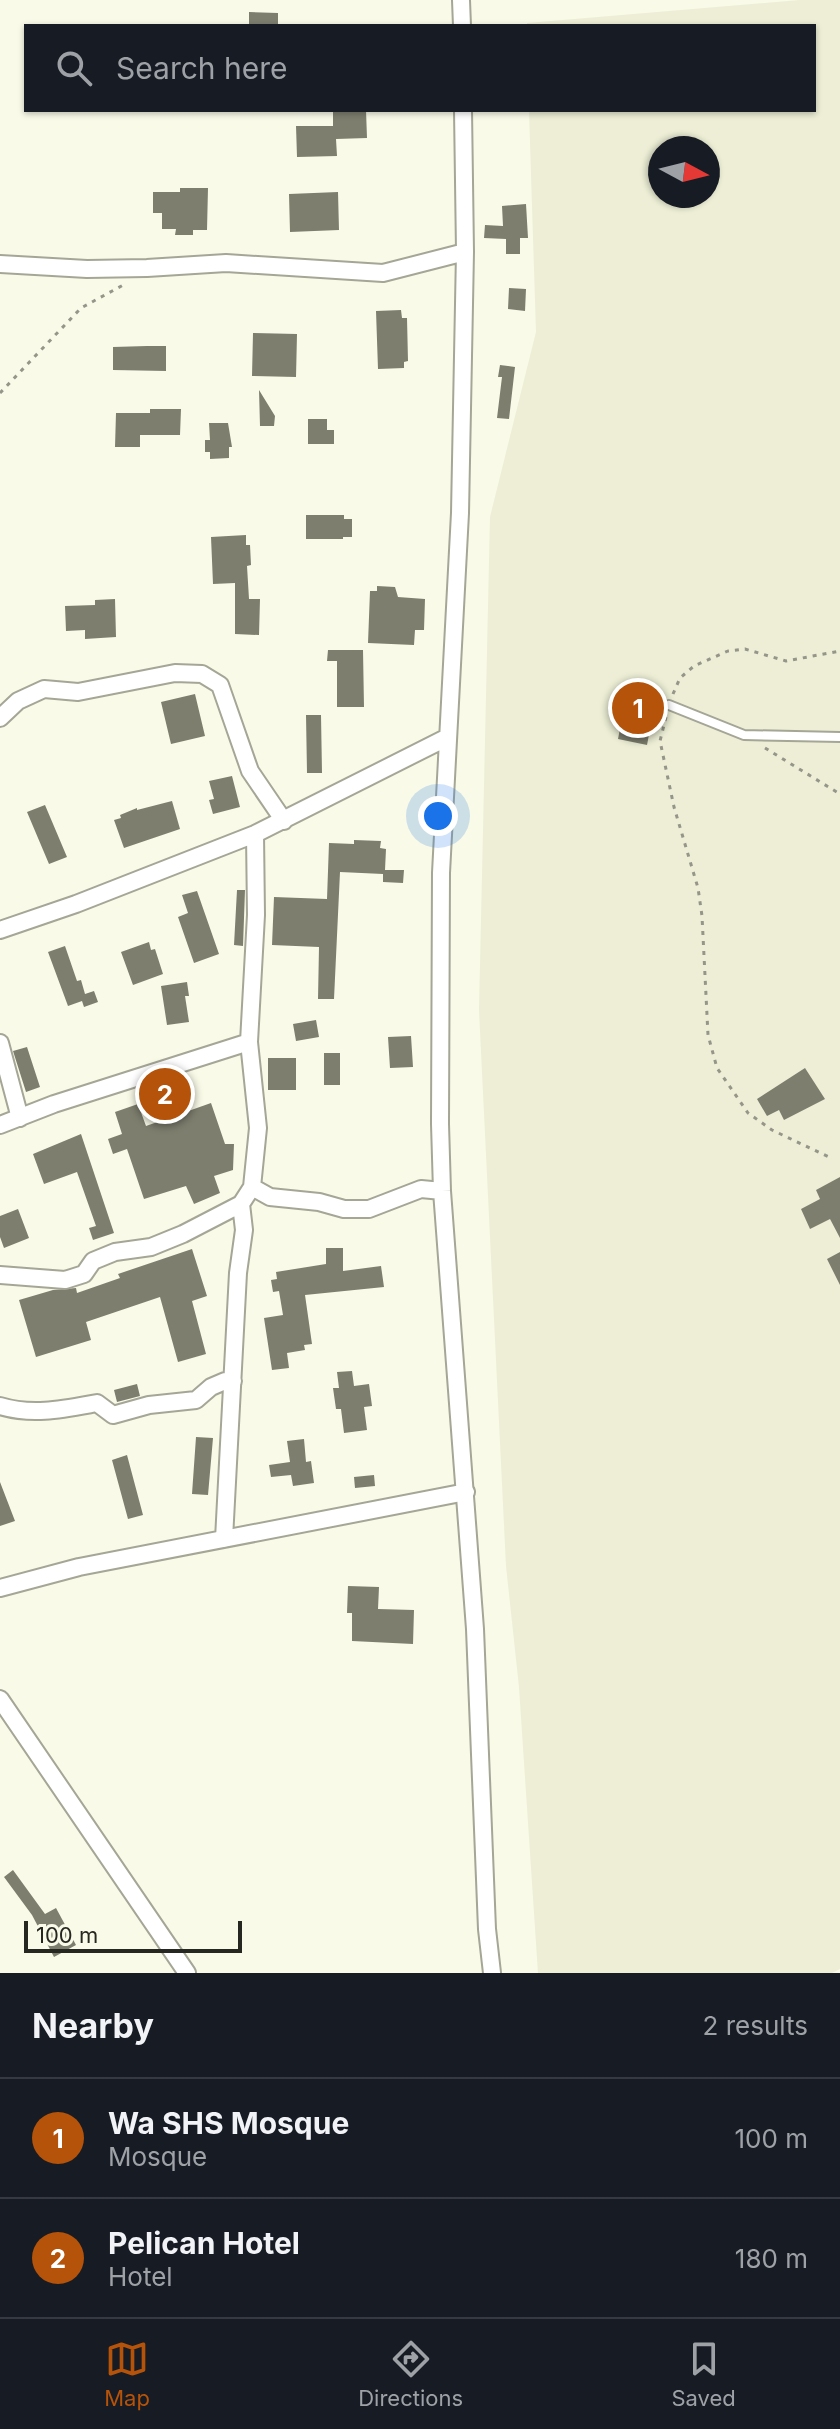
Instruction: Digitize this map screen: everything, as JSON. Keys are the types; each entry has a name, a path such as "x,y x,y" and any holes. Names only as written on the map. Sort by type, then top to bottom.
{"street":[{"path":"461,0 462,24"},
{"path":"463,112 465,252 460,513 441,873 440,1124 442,1191 466,1492 487,1929 492,1973"},
{"path":"0,264 87,269 226,263 383,273 465,252"},
{"path":"0,718 18,701 44,689 78,692 175,673 202,674 220,685 250,771 284,821"},
{"path":"0,930 76,904 255,834 448,737"},
{"path":"0,1275 65,1280 84,1274 93,1261 115,1252 151,1247 241,1204 252,1187 258,1128 249,1042 256,915 255,834"},
{"path":"0,1125 249,1042"},
{"path":"0,1043 20,1118"},
{"path":"252,1187 270,1197 319,1202 344,1209 369,1209 421,1189 442,1191"},
{"path":"224,1539 238,1273 244,1230 241,1204"},
{"path":"0,1406 39,1412 97,1403 113,1415 149,1405 196,1400 211,1387 233,1381"},
{"path":"0,1588 79,1567 466,1492"},
{"path":"0,1699 187,1973"}],"lane":[{"path":"669,705 744,735 840,737"}],"path":[{"path":"0,393 81,308 120,288 147,268"},
{"path":"831,1158 772,1130 748,1113 717,1068 708,1035 698,888 674,807 660,741 680,678 694,666 728,651 745,649 786,661 840,651"},
{"path":"744,735 840,794"}],"shaded area":[{"path":"800,0 840,0 840,1969 832,1973 538,1973 519,1687 506,1566 479,1010 490,517 536,332 529,112 816,112 816,24 527,23"}],"building":[{"path":"249,12 278,13 278,24 249,24"},
{"path":"333,112 366,112 367,138 336,139 337,156 297,157 296,126 333,126"},
{"path":"180,188 208,188 207,230 193,230 193,235 175,235 176,229 162,229 162,213 153,213 153,192 180,192"},
{"path":"338,192 339,230 290,232 289,194"},
{"path":"526,204 528,238 520,238 520,254 506,254 506,239 484,238 485,225 503,226 502,206"},
{"path":"509,288 526,289 525,311 508,309"},
{"path":"401,310 402,318 407,318 408,361 404,362 404,368 378,369 376,311"},
{"path":"253,333 297,334 296,377 252,376"},
{"path":"166,346 166,371 113,370 113,347"},
{"path":"500,365 515,367 509,419 497,418 502,377 498,377"},
{"path":"259,390 275,416 274,426 260,426"},
{"path":"150,409 181,409 180,435 140,435 140,447 115,447 116,413 150,413"},
{"path":"308,419 327,419 327,430 334,430 334,444 308,444"},
{"path":"209,423 228,423 232,447 229,447 229,458 210,459 210,452 205,452 205,440 210,440"},
{"path":"306,515 344,515 344,519 352,519 352,537 306,539"},
{"path":"246,535 251,565 247,566 249,599 260,599 259,635 235,634 235,583 213,584 211,537"},
{"path":"377,586 395,587 398,597 425,599 424,630 415,630 414,645 368,643 370,591 377,591"},
{"path":"115,599 116,637 85,639 85,630 66,631 65,606 95,605 95,600"},
{"path":"328,650 363,650 364,707 337,707 337,661 327,661"},
{"path":"629,682 658,688 647,745 618,739"},
{"path":"195,694 205,736 171,744 161,702"},
{"path":"306,715 321,715 322,773 307,773"},
{"path":"232,776 240,807 213,814 209,800 214,799 209,781"},
{"path":"172,801 180,829 124,848 114,820 137,808"},
{"path":"45,805 67,857 49,864 27,812"},
{"path":"354,840 381,841 380,848 386,849 385,870 404,870 403,883 383,882 383,874 340,872 334,999 318,999 319,947 272,945 274,897 327,899 329,843 354,844"},
{"path":"237,890 245,890 243,946 234,945"},
{"path":"197,891 219,954 194,963 178,917 188,913 182,895"},
{"path":"149,942 151,950 155,949 163,974 133,985 121,952"},
{"path":"65,946 77,981 81,980 85,994 94,991 98,1002 84,1007 82,1001 68,1006 48,952"},
{"path":"187,982 189,996 185,996 189,1022 167,1025 161,986"},
{"path":"316,1020 319,1037 296,1041 293,1024"},
{"path":"411,1036 413,1067 390,1068 388,1037"},
{"path":"27,1047 40,1087 26,1092 13,1051"},
{"path":"324,1053 340,1053 340,1085 324,1085"},
{"path":"268,1058 296,1058 296,1090 268,1090"},
{"path":"805,1068 825,1099 784,1120 779,1110 767,1116 757,1099"},
{"path":"211,1103 225,1144 234,1144 233,1170 214,1176 220,1193 194,1204 186,1186 144,1199 127,1149 113,1154 108,1139 122,1134 115,1112 138,1104 146,1126"},
{"path":"81,1134 114,1233 93,1240 89,1228 96,1226 77,1172 44,1184 33,1154"},
{"path":"840,1177 840,1238 830,1219 810,1229 801,1209 820,1199 816,1190"},
{"path":"18,1209 29,1238 4,1248 0,1237 0,1216"},
{"path":"326,1248 343,1248 343,1271 381,1266 384,1287 305,1295 312,1344 304,1345 305,1350 287,1353 289,1368 272,1370 264,1318 283,1315 279,1291 273,1292 271,1280 277,1279 276,1272 326,1264"},
{"path":"192,1249 207,1296 192,1301 206,1354 178,1362 160,1297 86,1322 91,1340 36,1357 19,1300 53,1290 76,1288 77,1293 120,1278 118,1274"},
{"path":"840,1252 840,1285 827,1259"},
{"path":"352,1371 354,1386 369,1384 372,1406 364,1407 367,1430 344,1433 341,1409 336,1409 333,1388 339,1388 337,1372"},
{"path":"137,1384 140,1396 117,1402 114,1390"},
{"path":"196,1437 213,1438 208,1495 192,1494"},
{"path":"304,1439 306,1462 311,1461 314,1483 293,1486 291,1475 271,1477 269,1465 290,1462 287,1441"},
{"path":"127,1455 143,1515 128,1519 112,1460"},
{"path":"374,1475 375,1486 355,1488 354,1477"},
{"path":"0,1482 15,1521 0,1526"},
{"path":"348,1586 379,1587 378,1609 414,1610 413,1644 352,1641 352,1613 347,1613"},
{"path":"13,1870 45,1914 56,1908 76,1945 54,1957 32,1915 4,1877"}],"place":[{"name":"Wa SHS Mosque","path":"638,708"},
{"name":"Pelican Hotel","path":"165,1094"}]}
